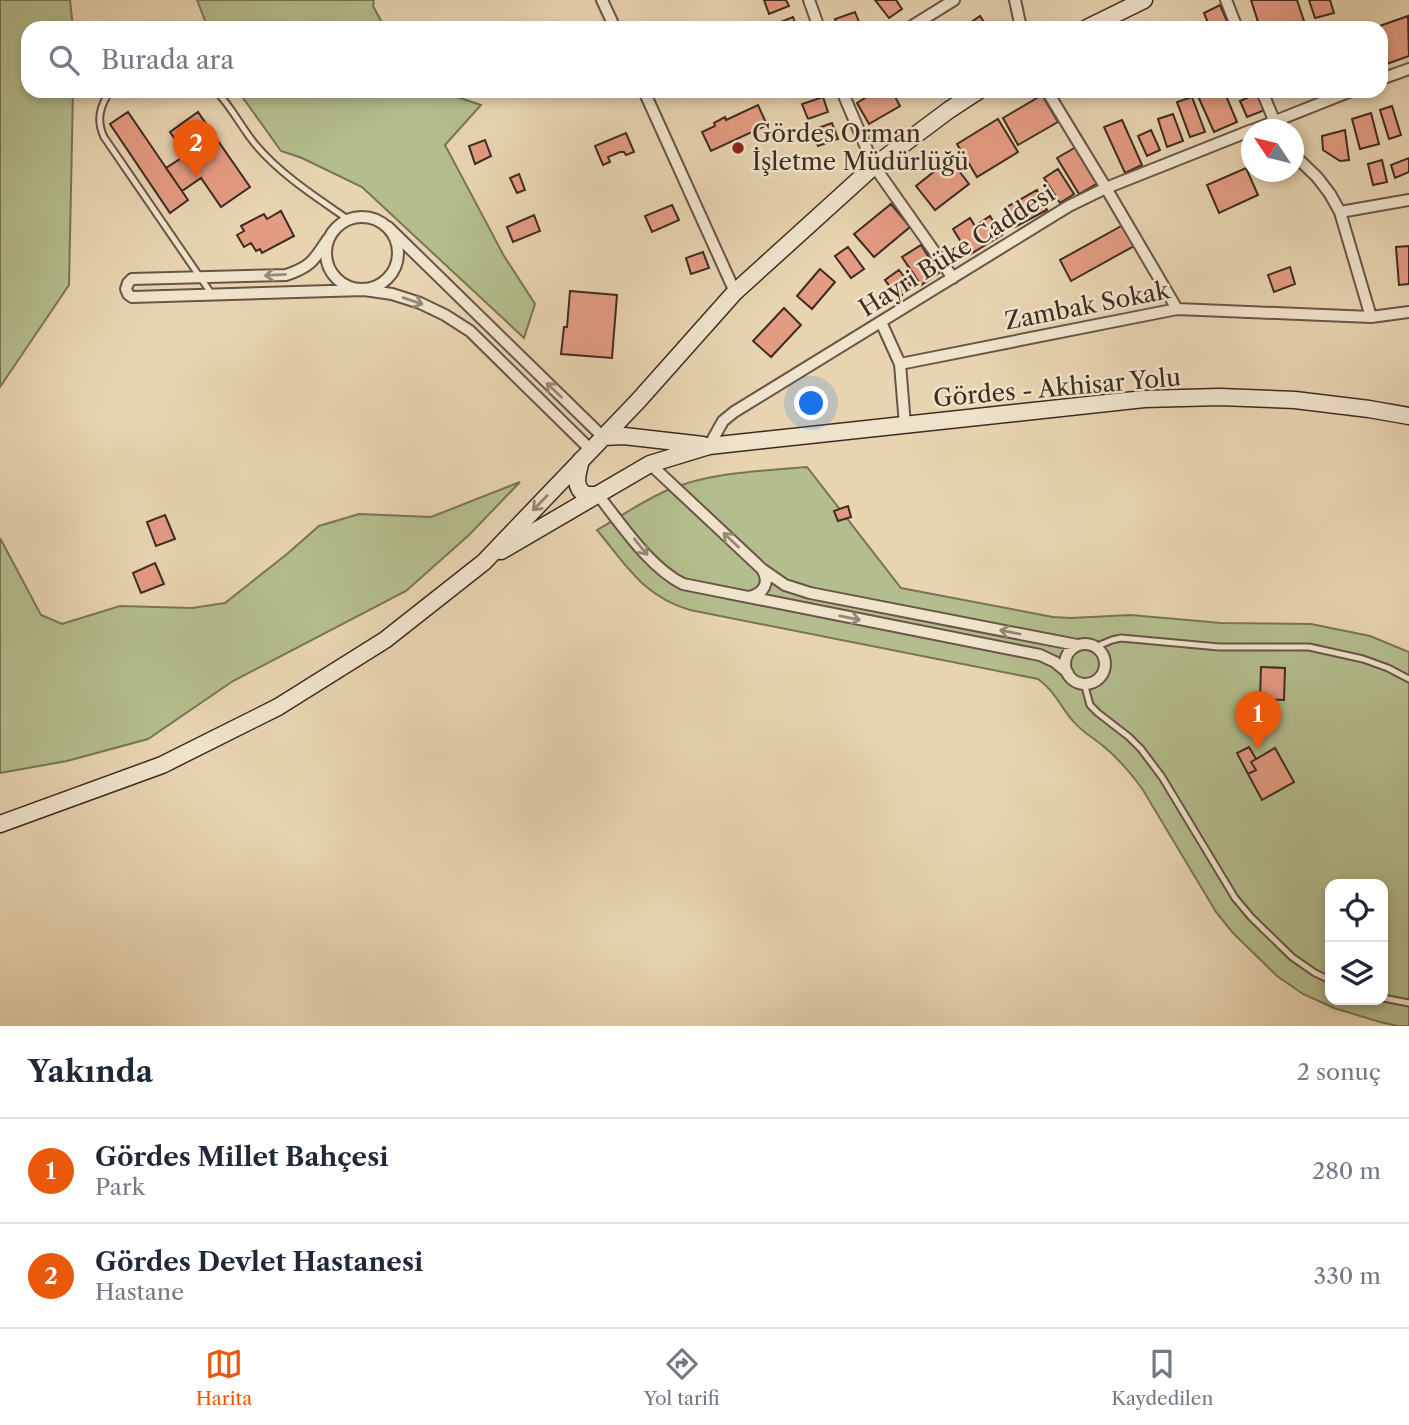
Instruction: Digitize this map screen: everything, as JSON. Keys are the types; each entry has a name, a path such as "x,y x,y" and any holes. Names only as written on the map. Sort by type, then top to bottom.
{"main road":[{"path":"1101,21 1144,0"},
{"name":"Gördes - Akhisar Yolu","path":"484,562 638,401 735,292 874,166 967,98"},
{"name":"Gördes - Akhisar Yolu","path":"0,824 162,765 278,707 385,640 484,562 650,464 709,446 1144,399 1220,397 1295,400 1409,416"},
{"path":"638,401 630,422 635,432 656,448 656,456 650,464"},
{"name":"Gördes - Akhisar Yolu","path":"603,437 624,436 709,446"},
{"path":"586,455 577,482 578,488 586,495 598,495"}],"street":[{"path":"603,0 612,21"},
{"path":"809,0 816,21"},
{"path":"920,21 954,0"},
{"path":"1015,0 1020,21"},
{"path":"1226,0 1234,21"},
{"path":"1388,76 1409,69"},
{"path":"647,98 735,292"},
{"path":"845,98 874,166 953,278"},
{"path":"1051,98 1177,309"},
{"path":"1265,98 1274,119"},
{"name":"Hayri Büke Caddesi","path":"1289,119 1336,98"},
{"name":"Hayri Büke Caddesi","path":"709,446 723,421 734,412 1069,206 1106,188 1241,134"},
{"path":"1304,165 1331,194 1340,212 1371,317"},
{"path":"1340,212 1409,200"},
{"path":"388,227 398,248 394,271 386,281 364,290 132,297 125,289 132,279 286,275 303,269 316,257 335,229 349,219 367,217 378,220 388,227 603,437"},
{"path":"328,239 327,263 340,283 351,288 392,294 420,303 470,331 586,455"},
{"name":"Zambak Sokak","path":"900,364 1177,309 1371,317 1409,312"},
{"path":"881,323 900,364 905,425"},
{"path":"598,495 653,563 672,579 683,584 1040,655 1055,662 1077,682 1097,680 1104,669 1103,656 1089,644 1077,645 810,593 785,585 762,569 650,464"},
{"path":"746,598 757,595 765,587 766,578 762,569"},
{"path":"1068,673 1066,660 1077,645"}],"lane":[{"path":"106,98 101,108 100,128 212,294"},
{"path":"221,98 269,159 308,191 349,219"},
{"path":"1095,647 1121,639 1219,647 1309,648 1363,659 1409,679"},
{"path":"1084,683 1090,705 1129,737 1163,776 1243,908 1292,957 1325,978"},
{"path":"1388,999 1409,1003"}],"green space":[{"path":"0,0 70,0 72,21 21,21 21,98 73,98 69,285 0,387"},
{"path":"197,0 374,0 373,6 381,21 205,21"},
{"path":"243,98 460,98 481,105 445,145 504,256 535,304 524,338 362,187 302,158 281,151"},
{"path":"807,467 901,588 1053,617 1131,615 1221,623 1311,624 1370,636 1409,652 1409,1026 1380,1022 1327,1005 1388,1005 1388,879 1325,879 1325,1004 1303,994 1277,976 1233,933 1216,912 1134,778 1113,755 1076,725 1038,679 690,610 660,597 648,588 597,530 668,490 701,479"},
{"path":"520,482 469,535 406,591 233,681 148,739 67,761 0,773 0,538 41,615 62,624 120,606 192,608 225,603 319,526 359,514 431,517"}],"building":[{"path":"764,0 786,0 789,6 769,14"},
{"path":"875,0 896,0 902,9 889,18"},
{"path":"1251,0 1297,0 1304,21 1258,21"},
{"path":"1309,0 1330,0 1334,13 1315,18"},
{"path":"1220,5 1227,21 1207,21 1204,13"},
{"path":"855,12 859,21 836,21"},
{"path":"1408,16 1409,56 1388,64 1388,23"},
{"path":"823,98 828,112 808,119 802,104"},
{"path":"865,98 896,98 900,106 869,124 857,103"},
{"path":"1037,98 1044,98 1058,122 1018,145 1003,118"},
{"path":"1192,98 1205,132 1190,137 1177,102"},
{"path":"1199,98 1227,98 1237,122 1214,132"},
{"path":"1260,98 1265,110 1247,117 1240,101"},
{"name":"Gördes Orman İşletme Müdürlüğü","path":"758,105 767,125 711,151 702,132 725,117 726,120"},
{"path":"1392,106 1401,135 1389,139 1380,110"},
{"path":"128,112 188,200 170,213 110,124"},
{"path":"198,112 250,187 221,207 201,178 182,191 166,168 186,155 170,132"},
{"path":"1371,113 1379,144 1360,149 1352,119"},
{"path":"1173,114 1183,141 1167,147 1158,119"},
{"path":"998,119 1018,152 977,177 957,144"},
{"path":"1122,120 1142,165 1125,173 1104,127"},
{"path":"832,123 838,139 818,146 812,130"},
{"path":"1151,130 1160,150 1147,156 1138,136"},
{"path":"1345,130 1349,160 1340,161 1323,150 1322,136"},
{"path":"626,133 634,152 626,155 620,152 608,157 610,162 603,165 595,146"},
{"path":"485,140 491,156 475,164 469,146"},
{"path":"1076,147 1098,183 1079,194 1057,158"},
{"path":"1409,158 1409,172 1395,178 1391,165"},
{"path":"950,159 969,184 935,210 916,186"},
{"path":"1382,160 1387,182 1373,185 1368,164"},
{"path":"1058,169 1074,194 1060,203 1044,178"},
{"path":"1241,170 1241,182 1252,182 1258,195 1219,213 1207,185"},
{"path":"519,174 525,190 517,193 510,178"},
{"path":"1037,190 1047,210 1015,227 1005,208"},
{"path":"891,204 910,227 874,257 854,234"},
{"path":"672,205 679,220 652,232 645,216"},
{"path":"281,211 294,236 262,253 260,249 256,251 251,243 244,247 237,235 244,231 241,226 264,214 267,219"},
{"path":"534,215 540,231 513,242 507,227"},
{"path":"990,216 1002,235 969,255 953,229 970,218 975,226"},
{"path":"1123,225 1134,246 1071,281 1060,260"},
{"path":"921,245 939,273 921,285 902,257"},
{"path":"1409,246 1409,284 1399,285 1396,247"},
{"path":"848,247 864,269 851,278 835,256"},
{"path":"703,252 709,268 691,274 686,258"},
{"path":"1290,267 1295,284 1274,292 1268,275"},
{"path":"820,269 835,282 812,309 797,296"},
{"path":"899,270 912,287 898,298 885,280"},
{"path":"570,291 617,295 612,358 561,354 564,327 567,327"},
{"path":"784,308 801,325 771,357 753,341"},
{"path":"848,506 851,517 838,521 834,511"},
{"path":"165,515 175,539 156,546 147,522"},
{"path":"155,563 164,584 141,593 133,573"},
{"path":"1261,667 1285,668 1284,700 1260,699"},
{"path":"1249,747 1256,759 1251,762 1256,770 1248,774 1237,753"},
{"path":"1275,748 1294,782 1262,800 1248,774 1256,770 1251,762"}],"place":[{"name":"Gördes Orman İşletme Müdürlüğü","path":"738,148"},
{"name":"Gördes Devlet Hastanesi","path":"196,178"},
{"name":"Gördes Millet Bahçesi","path":"1258,749"}]}
